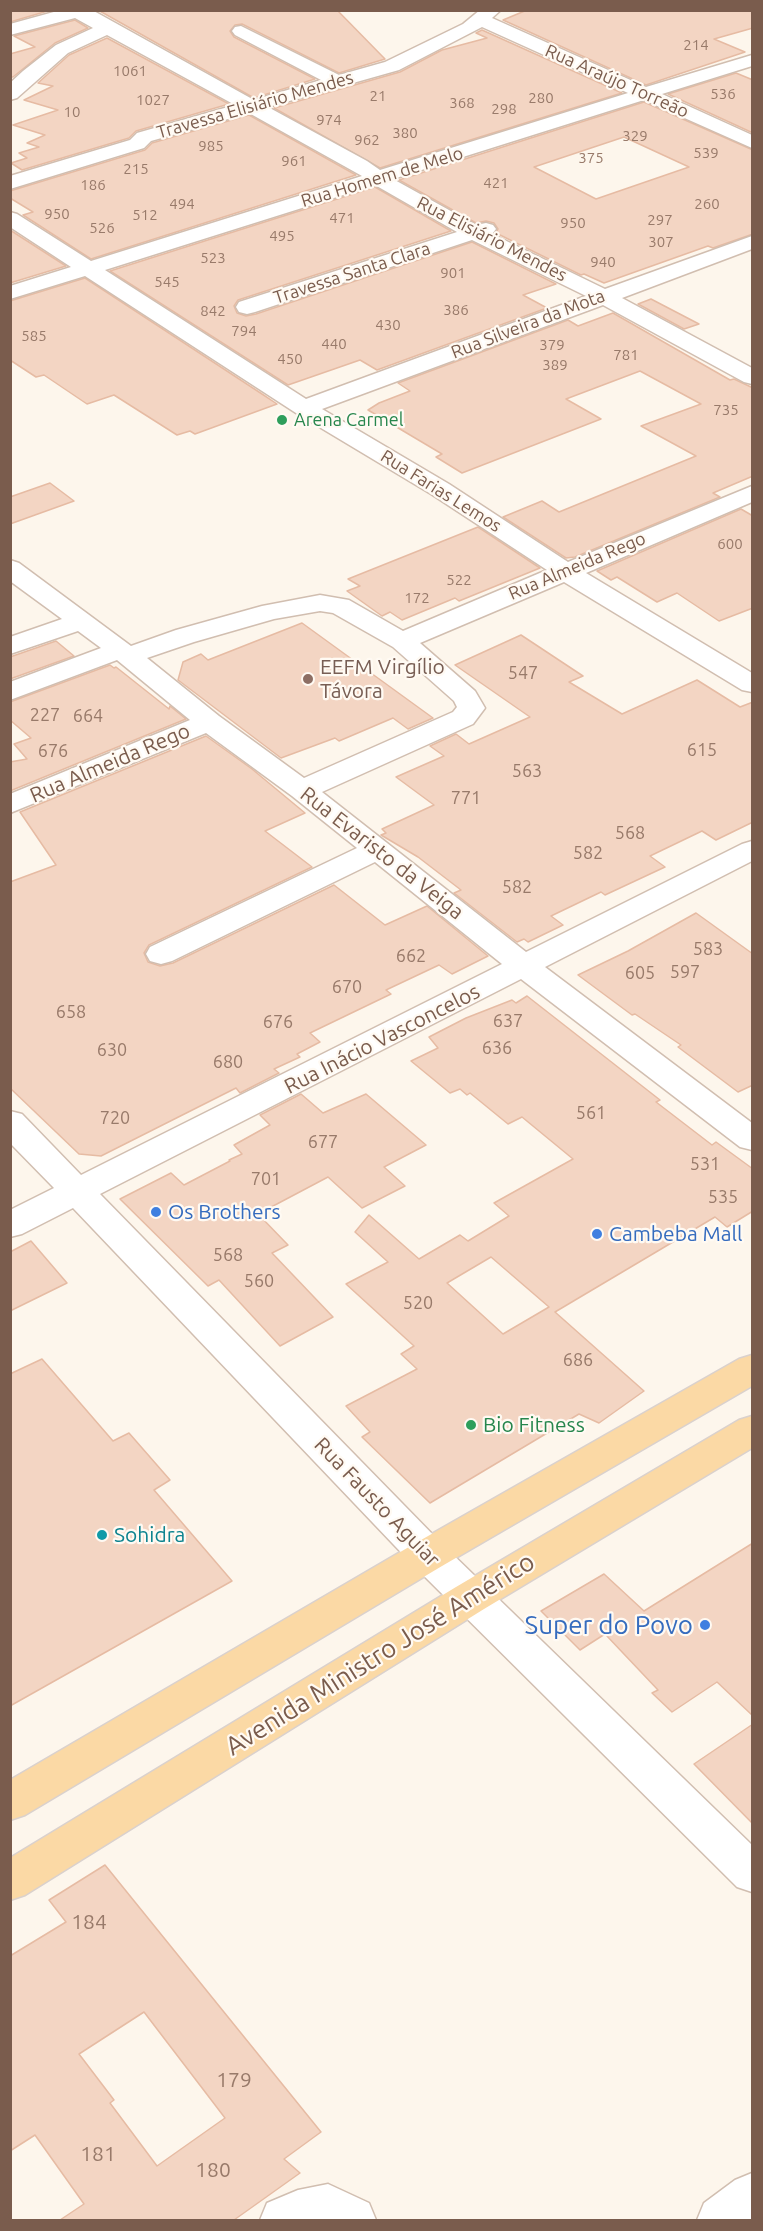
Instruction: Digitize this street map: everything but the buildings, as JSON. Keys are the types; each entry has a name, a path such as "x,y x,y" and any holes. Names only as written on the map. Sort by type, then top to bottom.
{"main road":[{"path":"10,1802 428,1555 753,1369"},
{"name":"Avenida Ministro José Américo","path":"10,1881 470,1598 753,1430"}],"street":[{"name":"Rua Elisiário Mendes","path":"78,11 483,230 739,359 753,377"},
{"path":"10,30 78,11"},
{"name":"Travessa Elisiário Mendes","path":"10,183 136,144 144,137 392,66 487,15"},
{"name":"Rua Araújo Torreão","path":"487,15 646,93 753,142"},
{"path":"10,94 62,49 107,28"},
{"path":"242,31 338,82"},
{"name":"Rua Homem de Melo","path":"10,293 376,172 753,60"},
{"name":"Rua Farias Lemos","path":"10,218 304,408 440,489 565,571 753,684"},
{"name":"Travessa Santa Clara","path":"247,307 483,230"},
{"name":"Rua Silveira da Mota","path":"304,408 753,242"},
{"name":"Rua Almeida Rego","path":"402,641 753,492"},
{"name":"Rua Evaristo da Veiga","path":"10,568 124,653 209,722 302,790 525,967 753,1139"},
{"path":"10,692 124,653 303,604 320,603 340,606 402,641 465,697 471,708 463,718 302,790"},
{"path":"10,646 81,621"},
{"name":"Rua Almeida Rego","path":"10,805 209,722"},
{"path":"161,954 377,850"},
{"name":"Rua Inácio Vasconcelos","path":"10,1225 753,850"},
{"name":"Rua Fausto Aguiar","path":"10,1122 470,1598 753,1873"},
{"path":"721,2220 753,2196"},
{"path":"284,2220 328,2207 352,2220"}],"place":[{"name":"Arena Carmel","path":"282,420"},
{"name":"EEFM Virgílio Távora","path":"308,679"},
{"name":"Os Brothers","path":"156,1212"},
{"name":"Cambeba Mall","path":"597,1234"},
{"name":"Bio Fitness","path":"471,1425"},
{"name":"Sohidra","path":"102,1535"},
{"name":"Super do Povo","path":"705,1625"}]}
